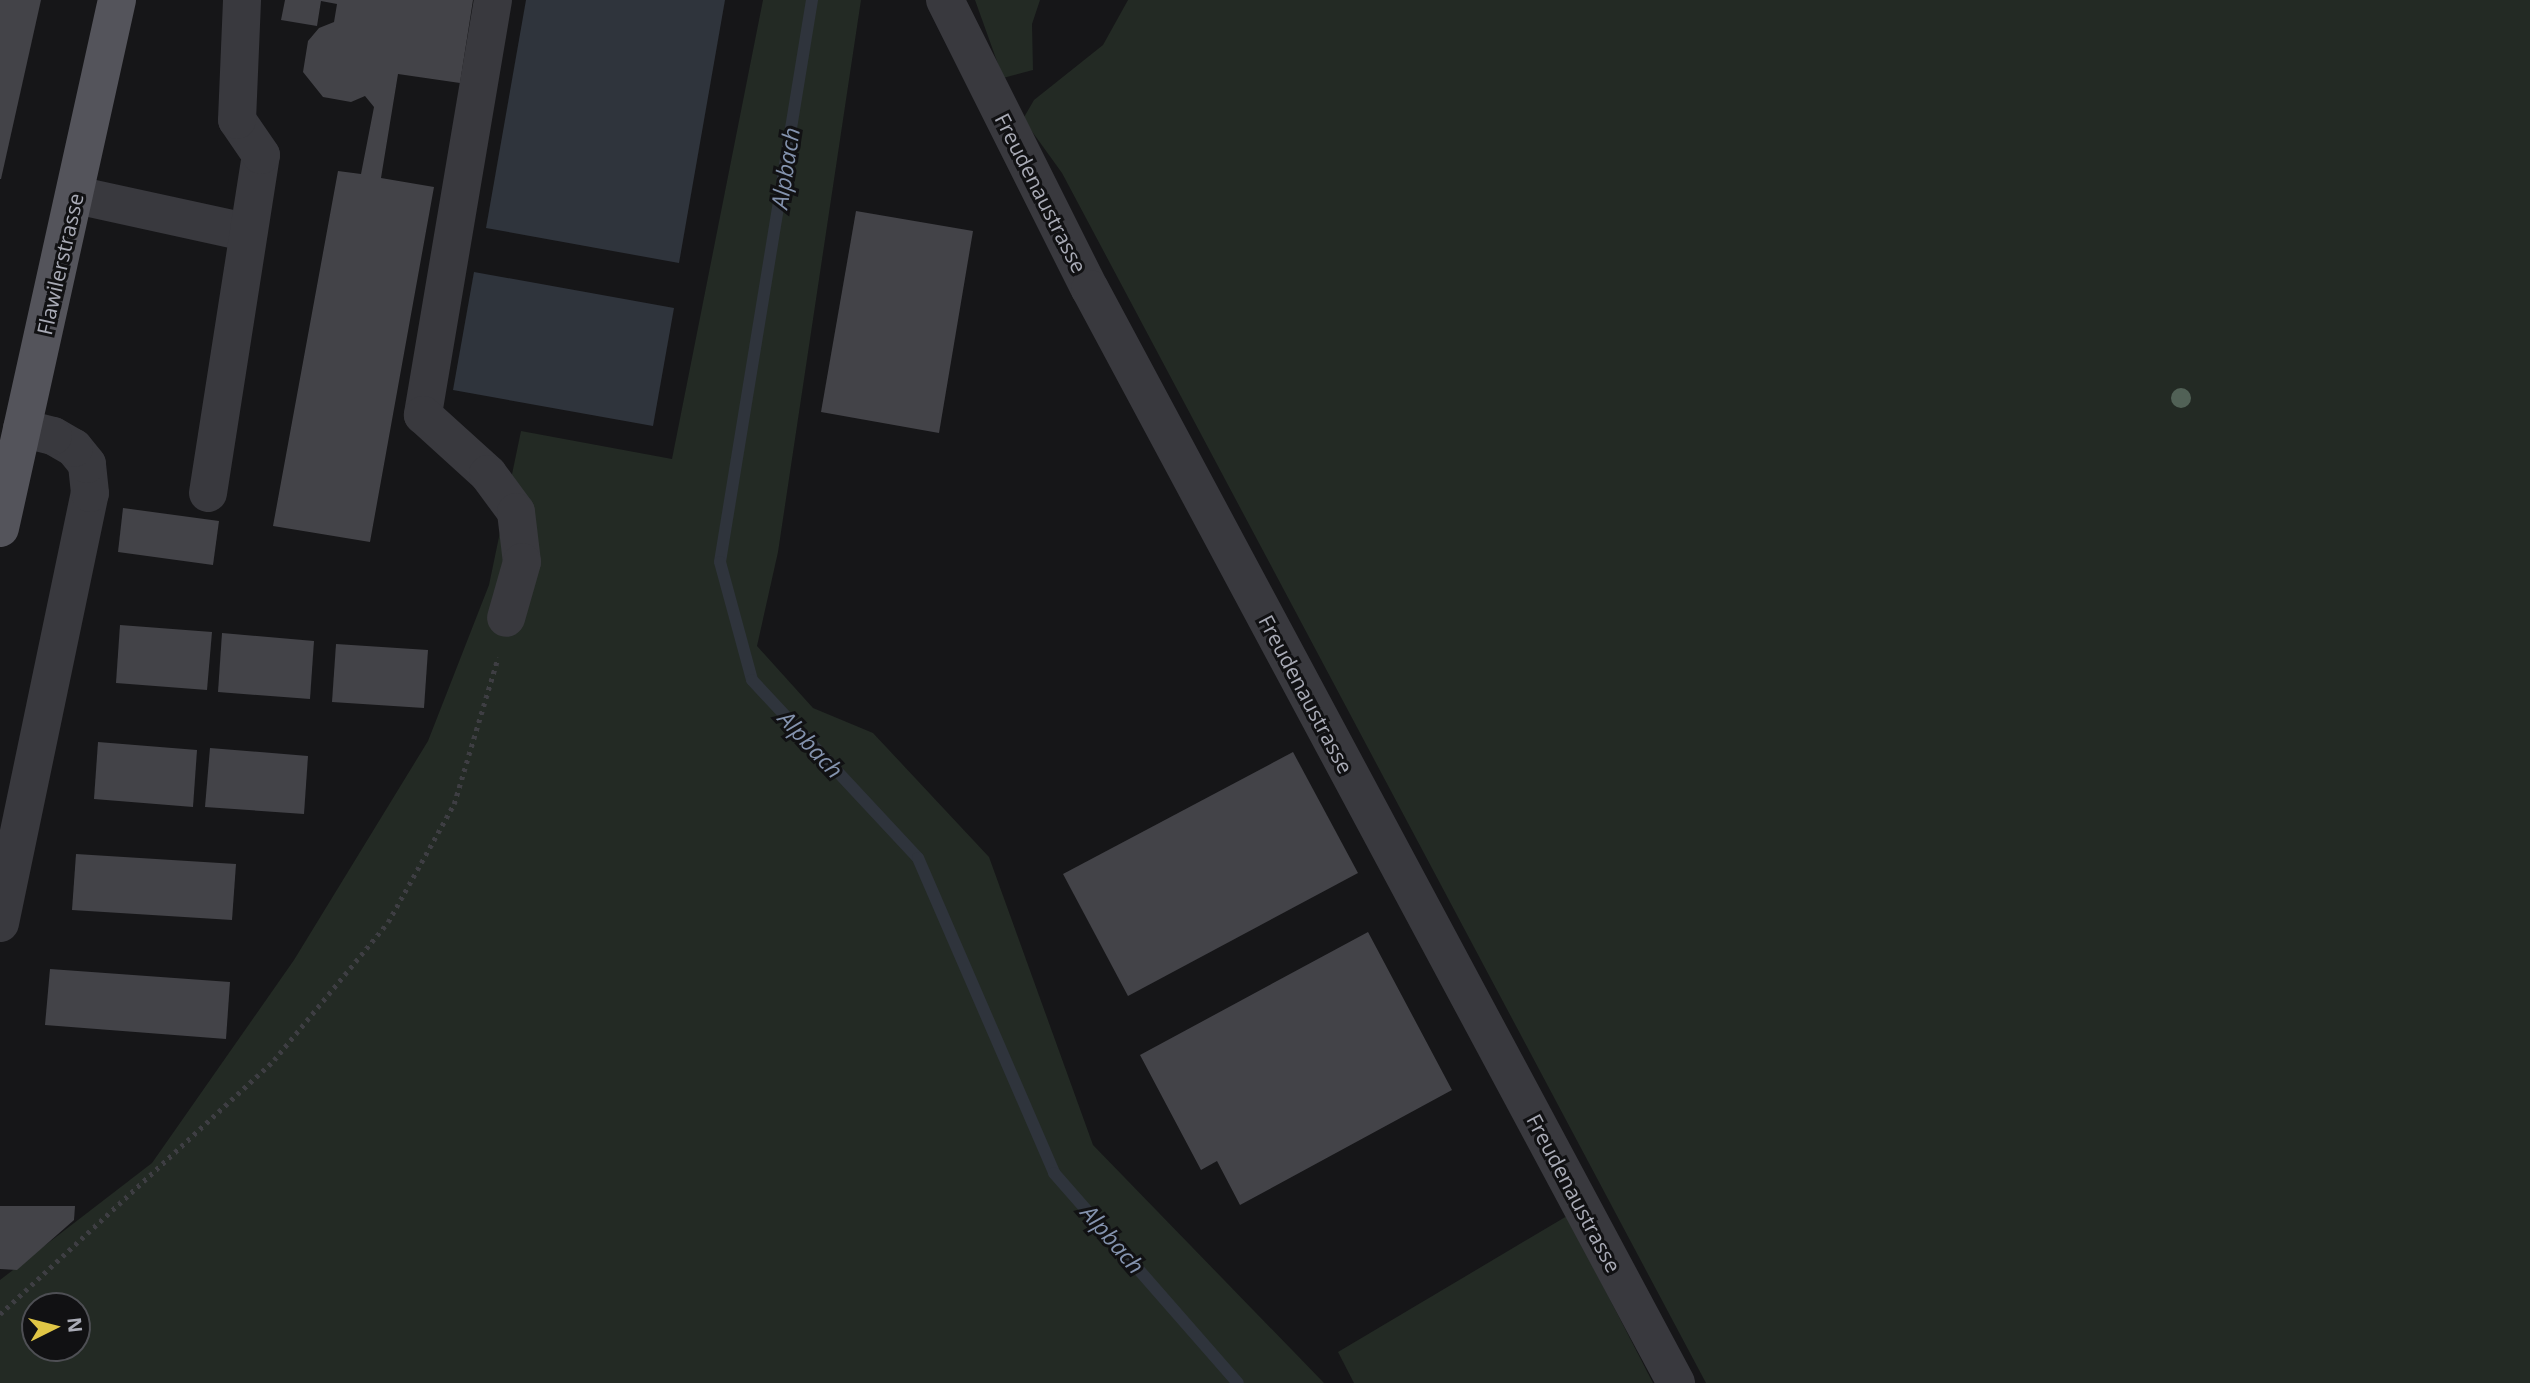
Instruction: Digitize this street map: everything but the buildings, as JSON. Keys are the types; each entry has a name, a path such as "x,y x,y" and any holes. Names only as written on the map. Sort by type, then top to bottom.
{"main road":[{"name":"Flawilerstrasse","path":"0,528 76,195 117,0"}],"street":[{"path":"208,493 246,232 261,155 237,120 242,0"},
{"path":"494,0 423,415 488,474 516,512 522,562 506,618"},
{"name":"Freudenaustrasse","path":"945,0 1090,289 1676,1383"},
{"path":"76,195 246,232"},
{"path":"0,923 90,493 87,464 74,448 53,436 22,428"}],"path":[{"path":"0,1314 274,1060 388,922 454,804 506,618"}],"shaded area":[{"path":"526,0 725,0 679,263 486,228"},
{"path":"763,0 861,0 778,552 757,646 813,708 873,733 989,857 1093,1145 1324,1383 0,1383 0,1280 152,1163 294,960 428,741 489,585 521,431 672,459"},
{"path":"975,0 1040,0 1032,24 1033,70 1003,78"},
{"path":"1128,0 2530,0 2530,1383 1706,1383 1062,173 1023,119 1034,100 1103,45"},
{"path":"474,272 674,308 653,426 453,390"},
{"path":"1567,1216 1653,1383 1354,1383 1338,1352"}],"waterway":[{"name":"Alpbach","path":"812,0 720,562 752,680 918,858 1054,1173 1238,1383"}]}
